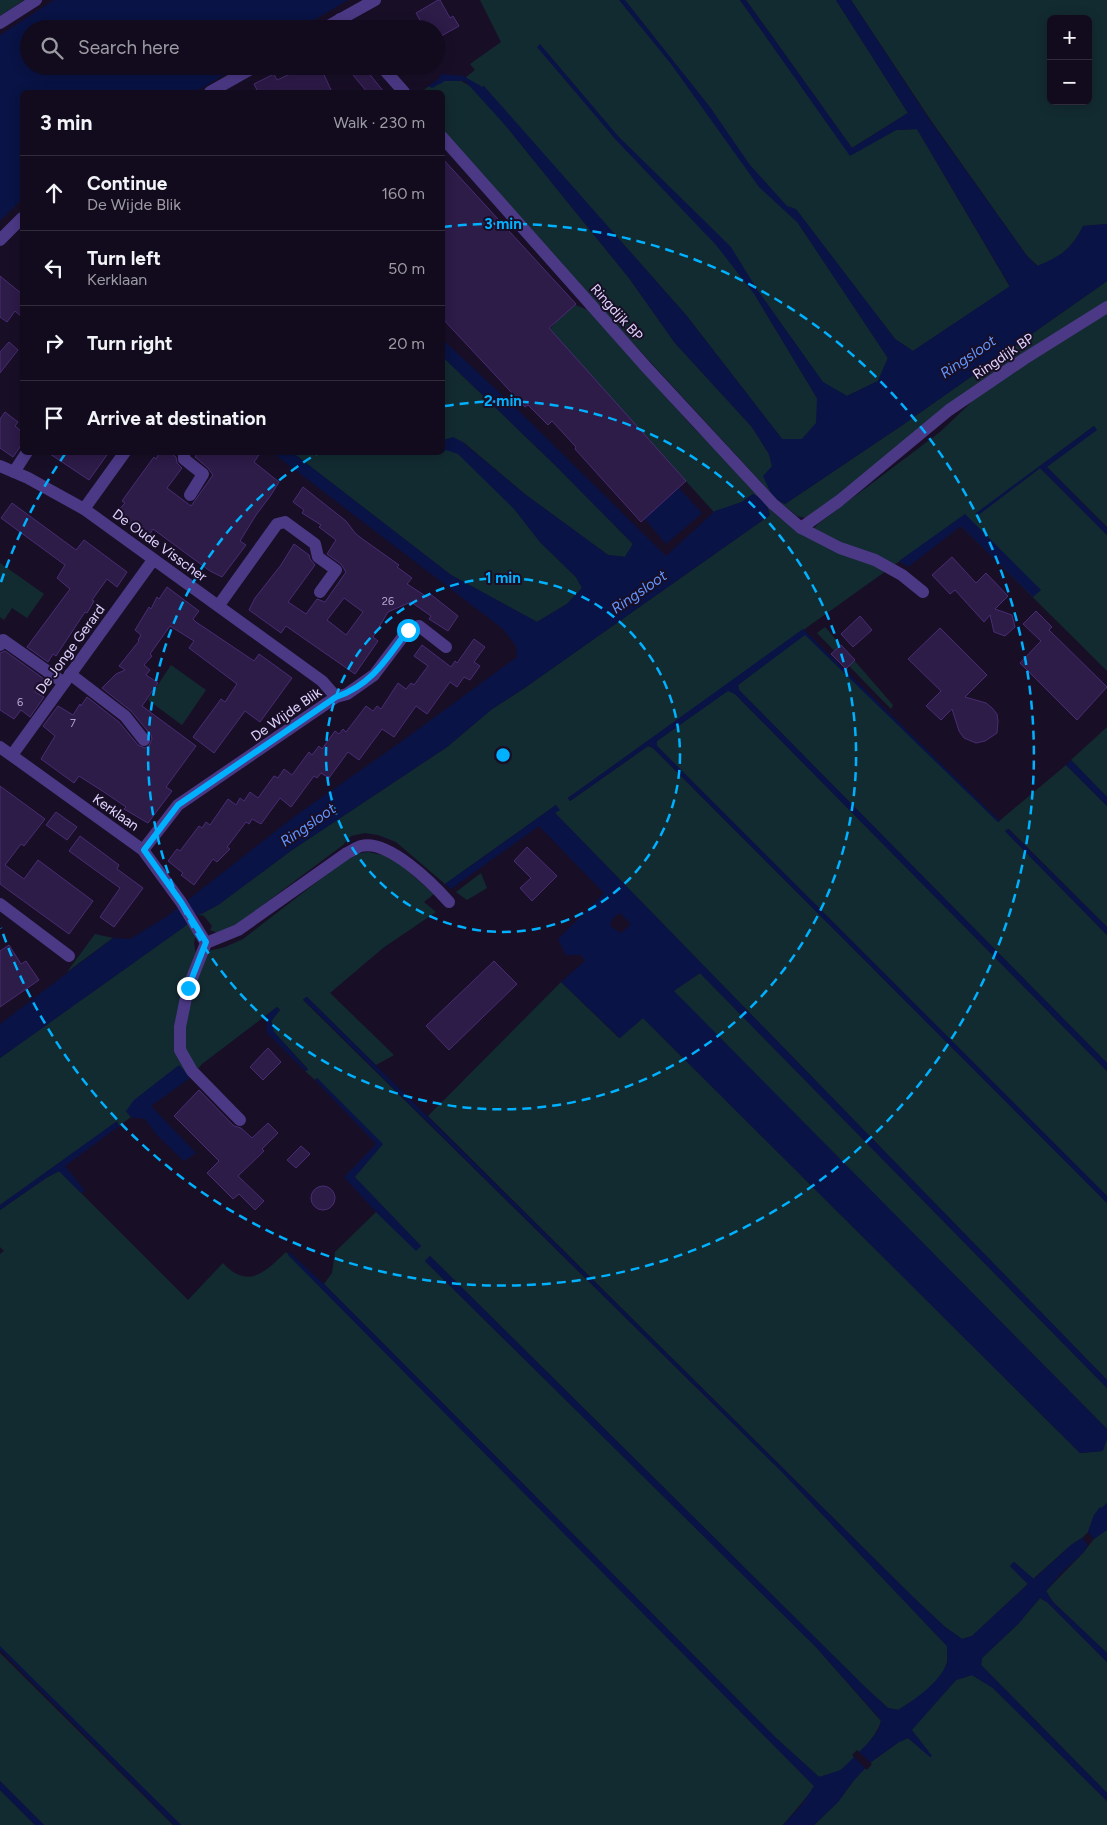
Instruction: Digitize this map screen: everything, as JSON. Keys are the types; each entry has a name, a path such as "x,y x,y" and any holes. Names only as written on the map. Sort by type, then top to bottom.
{"street":[{"path":"0,23 36,0"},
{"path":"349,20 375,0"},
{"path":"214,90 240,75"},
{"path":"389,75 402,90"},
{"name":"Ringdijk BP","path":"445,140 659,382 769,499 801,528 840,548 874,560 902,575 923,592"},
{"path":"0,240 20,220"},
{"name":"Ringdijk BP","path":"801,528 839,501 949,410 1024,359 1107,307"},
{"path":"14,472 25,455"},
{"path":"84,509 123,455"},
{"path":"184,455 184,459 203,474 190,495"},
{"name":"De Oude Visscher","path":"0,466 84,509 322,681 336,697"},
{"path":"219,605 277,524 285,522 316,544 318,557 336,570 320,592"},
{"name":"De Jonge Gerard","path":"12,755 153,560"},
{"name":"De Wijde Blik","path":"144,850 178,805 336,697 347,694 374,675 408,630 419,626 446,647"},
{"path":"0,645 3,640 125,716 144,740"},
{"name":"Kerklaan","path":"0,747 144,850 194,921 206,942"},
{"path":"240,1120 192,1071 180,1050 180,1027 188,988 206,942 238,930 362,845 384,848 403,860 437,889 448,902"},
{"path":"0,904 69,956"}],"green space":[{"path":"0,0 24,0 0,16"},
{"path":"480,0 740,0 850,155 896,130 917,129 1010,287 913,351 895,339 796,210 798,223 888,358 878,381 847,396 823,383 758,291 755,295 817,398 817,423 802,439 782,439 686,315 484,87 473,88 629,278 675,343 752,427 769,454 772,466 772,494 445,139 445,90 424,90 443,76 452,76 472,87 466,77 475,70 470,64 501,42"},
{"path":"746,0 836,0 908,113 852,148"},
{"path":"851,0 1107,0 1107,224 1083,226 1065,251 1038,266 1027,256 932,122"},
{"path":"1107,281 1107,302 806,518 797,516 776,499 785,504 901,426"},
{"path":"573,304 588,310 691,425 764,501 753,494 742,502 714,512 549,330"},
{"path":"1107,311 1107,527 1046,466 1096,430 1094,426 977,513 980,513 1040,468 1107,535 1107,671 958,523 963,516 568,798 570,801 648,746 653,748 1107,1203 1107,1380 555,813 556,805 445,884 396,842 378,835 365,833 351,836 343,845 232,928 220,934 210,930 212,926 204,916 196,914 201,914 218,905 292,850 447,747 492,709 770,515 767,506 805,537 818,524 940,432 981,393"},
{"path":"445,359 555,465 633,544 625,557 608,555 526,495 462,441 540,542 576,577 582,588 567,604 537,622 451,575 296,455 445,455"},
{"path":"0,563 44,594 27,618 12,608 4,620 0,617"},
{"path":"825,627 893,705 891,709 817,633"},
{"path":"805,634 998,822 1066,765 1107,806 1107,927 1009,829 1005,831 1107,935 1107,1063 739,690 738,685"},
{"path":"171,665 206,690 182,725 148,700"},
{"path":"728,690 735,694 1107,1071 1107,1196 657,746 657,741"},
{"path":"1107,727 1107,797 1071,760"},
{"path":"368,852 392,857 434,894 424,902 436,912 383,948 330,993 394,1055 376,1065 307,997 303,1000 782,1472 947,1646 947,1662 934,1684 920,1696 898,1710 888,1708 430,1256 425,1261 815,1646 881,1721 865,1747 840,1770 819,1777 776,1738 324,1284 332,1273 335,1252 376,1212 416,1250 421,1246 354,1177 382,1144 317,1078 315,1080 305,1071 308,1069 274,1032 271,1021 280,1010 277,1007 202,1064 190,1078 180,1066 126,1111 131,1117 119,1126 117,1122 0,1205 0,1058 189,923 196,934 194,943 196,954 225,947 243,939 344,861 356,854"},
{"path":"481,873 487,888 467,900 456,892"},
{"path":"95,934 113,938 67,972"},
{"path":"700,973 1107,1388 1107,1429 673,991"},
{"path":"561,982 619,1038 643,1018 1080,1453 1102,1451 1107,1438 1107,1503 1094,1515 1088,1532 1033,1579 1014,1562 1010,1566 1028,1584 972,1636 962,1639 945,1627 913,1597 428,1116"},
{"path":"59,1171 188,1300 223,1263 232,1271 248,1277 256,1275 271,1266 286,1252 815,1787 783,1825 181,1825 0,1647 0,1254 4,1251 0,1247 0,1210"},
{"path":"1107,1530 1107,1653 1053,1602 1046,1591 1094,1539"},
{"path":"1040,1598 1047,1602 1107,1662 1107,1793 981,1665 982,1658 1018,1624"},
{"path":"0,1653 173,1825 44,1825 0,1781"},
{"path":"972,1675 993,1688 1107,1801 1107,1825 814,1825 838,1802 854,1780 871,1762 899,1742 908,1738 931,1757 911,1730 956,1680"},
{"path":"0,1790 35,1825 0,1825"}],"water":[{"path":"54,0 348,0 314,20 23,20"},
{"name":"Ringsloot","path":"619,0 625,0 710,107 750,165 787,206 796,209 895,339 913,351 1010,286 917,129 896,130 850,156 740,0 746,0 852,148 908,113 836,0 851,0 929,119 1027,256 1037,266 1059,255 1070,246 1083,226 1107,224 1107,281 901,426 785,504 775,499 767,506 770,515 492,709 447,747 292,850 218,905 196,915 184,927 0,1058 0,1024 113,938 130,939 166,917 295,816 517,657 516,646 503,629 276,455 296,455 451,575 537,622 567,604 582,588 576,577 540,542 514,509 458,454 445,451 445,439 453,437 461,441 526,495 608,555 625,557 633,544 555,465 445,359 445,342 519,411 666,556 715,511 742,502 753,494 764,501 772,495 763,476 772,466 769,454 752,427 675,343 629,278 506,126 465,81 445,81 432,88 428,86 439,79 441,75 463,76 480,87 484,86 686,315 782,439 802,439 816,423 817,398 755,295 716,245 616,140 537,47 540,44 618,136 731,247 758,291 823,382 847,396 878,381 888,358 798,223 759,187 671,64"},
{"path":"20,22 20,75 224,75 198,90 20,90 20,201 0,221 0,35"},
{"path":"1094,426 1097,430 1047,467 1107,528 1107,535 1040,468 980,514 976,513"},
{"path":"677,486 702,513 666,544 643,517"},
{"path":"965,514 1041,590 1033,597 961,526 908,567 899,561"},
{"path":"803,629 1000,821 998,822 805,635 738,685 739,690 1107,1063 1107,1071 735,694 728,691 657,741 657,746 1107,1196 1107,1203 653,748 648,746 570,801 568,798"},
{"path":"1071,760 1107,797 1107,806 1066,765"},
{"path":"556,805 560,810 555,813 1107,1380 1107,1388 700,973 674,991 1107,1429 1107,1438 1103,1451 1080,1453 643,1018 620,1038 561,982 585,961 581,955 566,955 558,939 604,893 539,826 451,889 445,884","holes":["620,913 631,924 621,933 610,926 612,919"]},
{"path":"1008,829 1107,927 1107,935 1005,831"},
{"path":"307,997 913,1597 945,1627 962,1639 972,1636 1028,1584 1010,1566 1014,1562 1034,1579 1071,1545 1082,1538 1088,1545 1083,1553 1062,1572 1046,1591 1053,1602 1107,1653 1107,1662 1047,1602 1040,1598 1018,1624 982,1658 981,1665 1107,1793 1107,1801 993,1688 972,1675 956,1680 912,1730 932,1756 930,1757 908,1738 899,1742 871,1762 854,1780 838,1802 814,1825 783,1825 800,1807 814,1786 288,1255 289,1252 324,1284 776,1738 819,1777 841,1770 871,1740 879,1729 881,1720 815,1646 425,1261 430,1256 888,1708 898,1710 937,1679 946,1666 948,1659 947,1646 782,1472 303,999"},
{"path":"277,1007 280,1010 271,1021 274,1032 308,1070 305,1071 267,1033 266,1016"},
{"path":"179,1065 190,1078 151,1106 196,1153 184,1161 156,1134 145,1119 131,1117 126,1111 134,1100"},
{"path":"317,1078 383,1144 355,1177 421,1246 416,1251 344,1177 376,1144 315,1080"},
{"path":"117,1121 119,1126 65,1166 85,1191 81,1193 59,1171 0,1210 0,1205"},
{"path":"1107,1503 1107,1530 1094,1539 1088,1532 1094,1515 1100,1507 1102,1508"},
{"path":"0,1646 181,1825 174,1825 0,1650"},
{"path":"0,1781 44,1825 35,1825 0,1790"}],"pier":[{"path":"857,1750 872,1764 867,1770 852,1755"}],"building":[{"path":"440,0 450,18 453,16 459,26 445,34 445,20 420,20 416,13"},
{"path":"272,75 274,75 277,80 288,75 324,75 331,90 257,90 254,84"},
{"path":"353,75 370,75 382,90 365,90"},
{"path":"445,161 576,304 549,328 686,481 641,522 552,421 548,425 528,405 525,407 445,321"},
{"path":"0,276 20,292 20,315 15,311 7,322 0,317"},
{"path":"9,342 18,350 0,373 0,352"},
{"path":"5,412 18,422 15,426 20,430 20,447 13,457 0,448 0,419"},
{"path":"52,455 107,455 89,480"},
{"path":"158,455 173,455 176,457 177,463 182,468 167,488 191,506 213,475 195,457 196,455 259,455 254,462 279,482 240,541 246,545 222,577 210,571 153,529 148,537 116,513 125,503 122,501 154,457 156,459"},
{"path":"303,487 346,521 361,538 399,565 397,567 412,578 407,584 427,597 429,593 458,616 448,631 429,619 431,616 411,602 388,612 373,637 378,641 355,674 286,626 281,633 249,610 255,598 281,565 294,544 309,555 315,565 288,602 306,614 317,599 325,602 346,572 341,564 327,554 336,540 319,527 321,525 302,513 304,510 293,502","holes":["344,598 363,612 346,635 327,620"]},
{"path":"12,503 76,550 84,540 127,572 117,587 107,579 92,600 94,601 87,613 85,612 56,656 53,654 48,662 27,647 70,589 57,578 65,565 1,518"},
{"path":"952,557 976,583 986,573 1008,596 995,609 1012,615 1015,627 1005,636 994,632 990,615 984,622 955,590 950,594 932,575"},
{"path":"167,587 199,611 193,619 196,622 254,661 259,654 292,678 260,722 245,711 214,753 193,737 221,699 225,702 237,684 189,648 194,641 170,626 150,654 152,656 144,665 150,670 146,675 158,683 142,706 196,746 166,787 172,791 148,823 124,809 126,807 79,776 74,783 41,759 55,736 43,726 58,706 73,715 87,697 119,722 138,745 145,748 149,746 152,739 151,735 131,711 102,688 116,674 125,670 119,666 139,641 141,635 135,630 149,607 151,609 157,597 159,599"},
{"path":"1036,611 1052,627 1049,630 1107,687 1077,720 1020,663 1041,641 1023,624"},
{"path":"860,616 872,630 853,647 841,634"},
{"path":"940,628 987,675 965,697 986,703 997,714 997,733 985,741 976,743 964,738 959,731 952,709 941,720 926,706 941,691 908,659"},
{"path":"474,639 485,647 474,662 480,666 470,680 464,677 457,687 450,682 427,714 416,706 394,737 382,729 359,760 348,752 329,778 321,773 317,778 314,776 291,807 280,798 261,824 252,819 249,824 246,822 227,847 230,849 217,862 213,859 194,885 168,861 177,849 180,851 199,826 202,828 206,822 210,825 228,799 236,805 240,798 244,801 250,792 258,798 274,776 278,778 284,769 292,775 309,752 312,755 319,746 322,749 335,731 339,734 343,729 346,732 366,706 373,711 377,706 381,709 398,683 406,689 411,683 414,685 428,666 414,656 422,645 451,667 455,661 457,663"},
{"path":"841,645 855,660 846,669 831,654"},
{"path":"5,651 44,679 35,692 44,697 30,717 21,710 14,719 0,710 0,653"},
{"path":"0,786 45,819 24,846 21,844 5,865 24,879 38,860 93,901 69,934 0,884"},
{"path":"56,812 77,827 67,840 46,825"},
{"path":"80,836 119,865 117,869 143,888 114,927 100,917 120,888 69,851"},
{"path":"527,847 557,876 532,901 520,888 531,878 514,861"},
{"path":"9,945 21,964 26,961 39,980 0,1007 0,951"},
{"path":"494,961 517,984 449,1050 426,1026"},
{"path":"268,1048 281,1062 263,1080 250,1067"},
{"path":"199,1090 234,1126 241,1128 252,1138 268,1123 278,1133 262,1149 264,1151 238,1176 264,1201 255,1210 239,1194 233,1199 207,1173 219,1161 174,1116"},
{"path":"301,1146 310,1154 296,1168 287,1160"},
{"path":"323,1186 332,1189 335,1198 332,1207 323,1210 314,1207 311,1198 314,1189"}],"route":[{"path":"188,988 206,942 194,921 144,850 178,805 336,697 347,694 374,675 408,630"}]}
